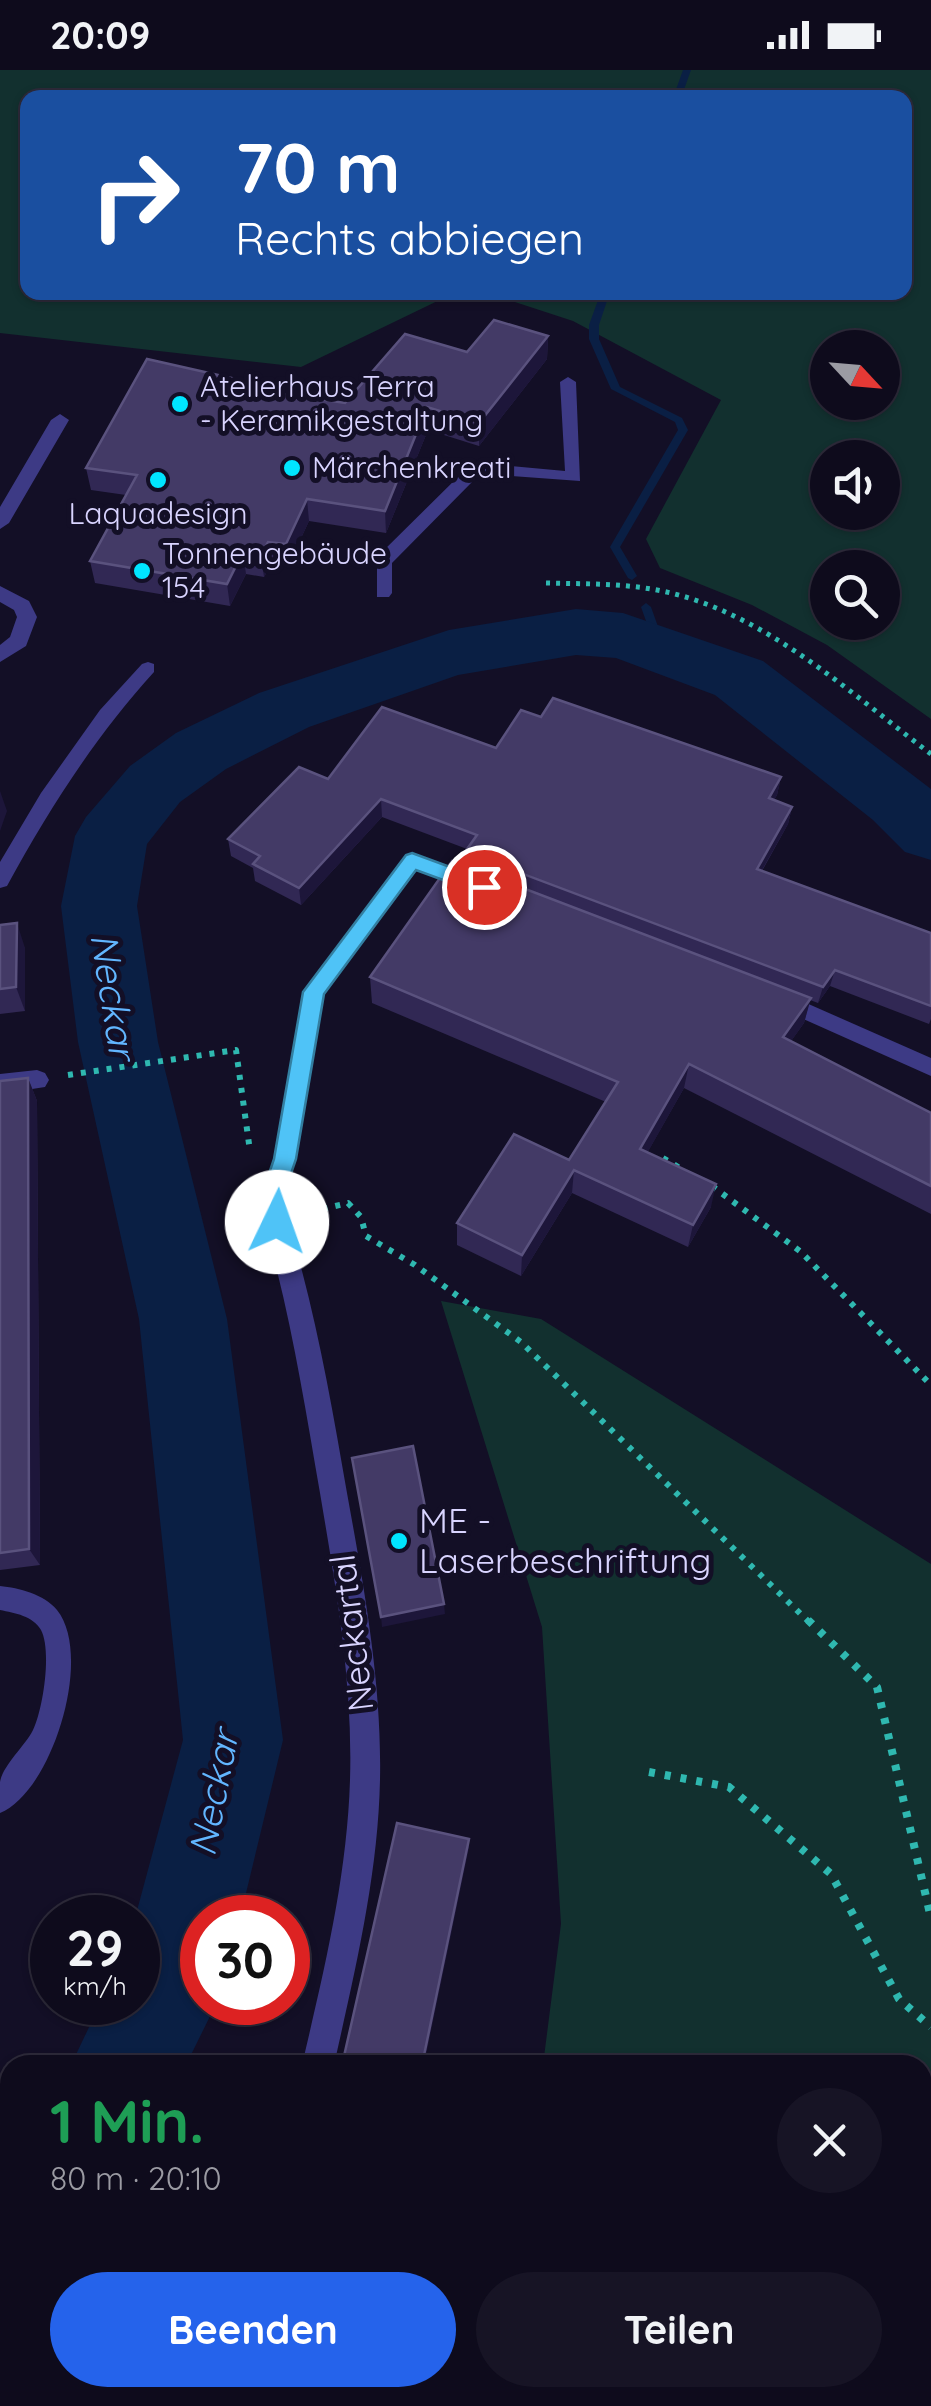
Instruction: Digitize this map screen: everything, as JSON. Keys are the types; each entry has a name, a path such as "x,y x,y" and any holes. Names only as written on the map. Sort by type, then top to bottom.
{"street":[{"path":"0,522 60,420"},
{"path":"0,593 22,606 26,617 19,641 0,655"},
{"path":"0,1084 37,1080"},
{"name":"Neckartal","path":"273,1213 314,1382 356,1630 363,1704 365,1781 354,1906 320,2055"}],"lane":[{"path":"383,593 383,561 469,476 500,470 574,477 568,382"},
{"path":"0,881 14,852 114,702 148,668"},
{"path":"273,1213 314,992 412,861 502,894"},
{"path":"751,988 931,1067"},
{"path":"0,1598 32,1606 51,1622 56,1641 57,1690 30,1762 0,1800"}],"path":[{"path":"546,583 625,584 706,607 777,640 931,754"},
{"path":"37,1080 236,1050 245,1136 273,1213 348,1203 361,1217 366,1236 416,1265 521,1342 877,1686 931,1918"},
{"path":"663,1158 693,1176"},
{"path":"709,1184 754,1210 840,1289 931,1385"},
{"path":"649,1772 729,1787 831,1874 899,1999 931,2027"}],"green space":[{"path":"0,70 931,70 931,719 818,640 900,640 900,550 810,550 810,636 752,605 660,568 646,539 721,400 573,321 508,300 912,300 912,90 20,90 20,300 440,300 301,367 0,333"},
{"path":"441,1301 541,1319 931,1564 931,2055 544,2055 561,1924 542,1627"}],"building":[{"path":"494,320 548,336 479,423 427,407 385,511 307,499 286,544 268,542 261,555 243,552 227,584 90,561 137,475 86,468 147,359 254,383 250,389 345,403 405,334 467,352"},
{"path":"553,698 781,777 769,798 792,807 757,869 931,933 931,1006 835,970 823,987 465,852 477,835 381,799 299,888 253,864 260,856 228,839 299,767 328,779 382,707 496,748 521,710 541,717"},
{"path":"452,861 811,998 783,1037 931,1113 931,1186 689,1064 640,1149 716,1184 693,1225 574,1170 522,1255 457,1223 514,1134 569,1160 618,1082 370,977"},
{"path":"17,923 16,987 0,989 0,925"},
{"path":"28,1078 29,1549 0,1553 0,1081"},
{"name":"ME - Laserbeschriftung","path":"413,1446 444,1604 381,1617 352,1458"},
{"path":"397,1823 469,1839 424,2055 344,2055"}],"waterway":[{"path":"680,90 687,70"},
{"path":"603,300 594,325 594,339 616,389 679,420 683,430 615,547 632,576"},
{"path":"646,607 661,649"},
{"name":"Neckar","path":"132,2055 171,1984 233,1740 183,1319 118,1042 99,906 112,836 155,784 201,751 284,710 449,653 576,632 623,636 739,678 898,801 931,833"}],"place":[{"name":"Atelierhaus Terra - Keramikgestaltung","path":"180,404"},
{"name":"Märchenkreati","path":"292,468"},
{"name":"Laquadesign","path":"158,480"},
{"name":"Tonnengebäude 154","path":"142,571"},
{"name":"ME - Laserbeschriftung","path":"399,1541"}],"route":[{"path":"277,1222 270,1203 285,1159 314,992 412,861 484,887"}]}
